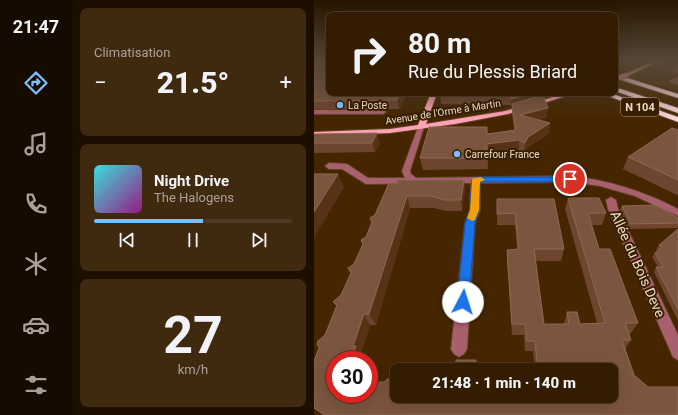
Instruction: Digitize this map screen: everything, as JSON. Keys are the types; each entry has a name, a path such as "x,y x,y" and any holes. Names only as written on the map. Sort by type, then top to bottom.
{"highway":[{"name":"N 104","path":"620,79 678,96"},
{"path":"618,85 678,104"},
{"path":"618,90 678,110"},
{"name":"N 104","path":"611,96 678,120"}],"main road":[{"path":"421,127 433,96"},
{"name":"Avenue de l'Orme à Martin","path":"314,134 390,131 421,127 506,113 563,96"}],"street":[{"path":"314,112 383,112"},
{"path":"413,180 407,175 406,171 421,127"},
{"path":"329,166 344,166 366,181 570,179 597,182 626,188 678,213"},
{"path":"459,348 470,223 475,210 476,180"},
{"name":"Allée du Bois Deve","path":"611,200 613,209 678,351"}],"shaded area":[{"path":"639,79 678,79 678,91"}],"building":[{"path":"314,79 326,79 326,96 400,96 397,100 314,101"},
{"path":"678,79 678,83 670,81"},
{"path":"511,96 522,96 511,99"},
{"path":"543,96 548,108 520,115 550,123 528,137 525,143 519,140 487,144 487,158 420,158 429,127 487,127 487,134 516,130 512,104"},
{"path":"672,128 678,130 678,180 628,157"},
{"path":"377,133 372,143 314,143 314,134"},
{"path":"314,174 338,174 314,212"},
{"path":"398,180 464,180 461,200 444,200 432,196 407,196 369,314 364,314 353,346 356,346 354,351 326,351 326,403 378,403 378,382 384,382 387,379 390,379 390,403 618,403 618,363 537,363 535,341 527,341 525,324 512,324 507,250 519,249 515,213 497,214 497,199 554,199 564,249 534,249 544,324 569,324 567,312 577,312 580,324 605,323 568,198 599,198 606,213 588,213 599,249 610,249 638,323 625,323 631,340 622,340 634,375 648,387 678,387 678,415 323,415 314,408 314,361 319,348 317,344 318,341 325,335 337,305 333,302 341,295 351,273 348,268 354,264 363,244 361,240 366,237 372,222 370,218 375,215 389,183 397,183"},
{"path":"656,205 678,218 678,223 631,224 622,206"},
{"path":"678,229 678,309 656,267 663,267 655,253 662,247 659,245"},
{"path":"456,360 476,360 476,363 456,363"}],"slow traffic":[{"path":"472,218 475,210 476,180 481,180"}],"place":[{"name":"La Poste","path":"340,105"},
{"name":"Carrefour France","path":"457,154"}],"route":[{"path":"463,302 470,223 475,210 476,180 570,179"}]}
